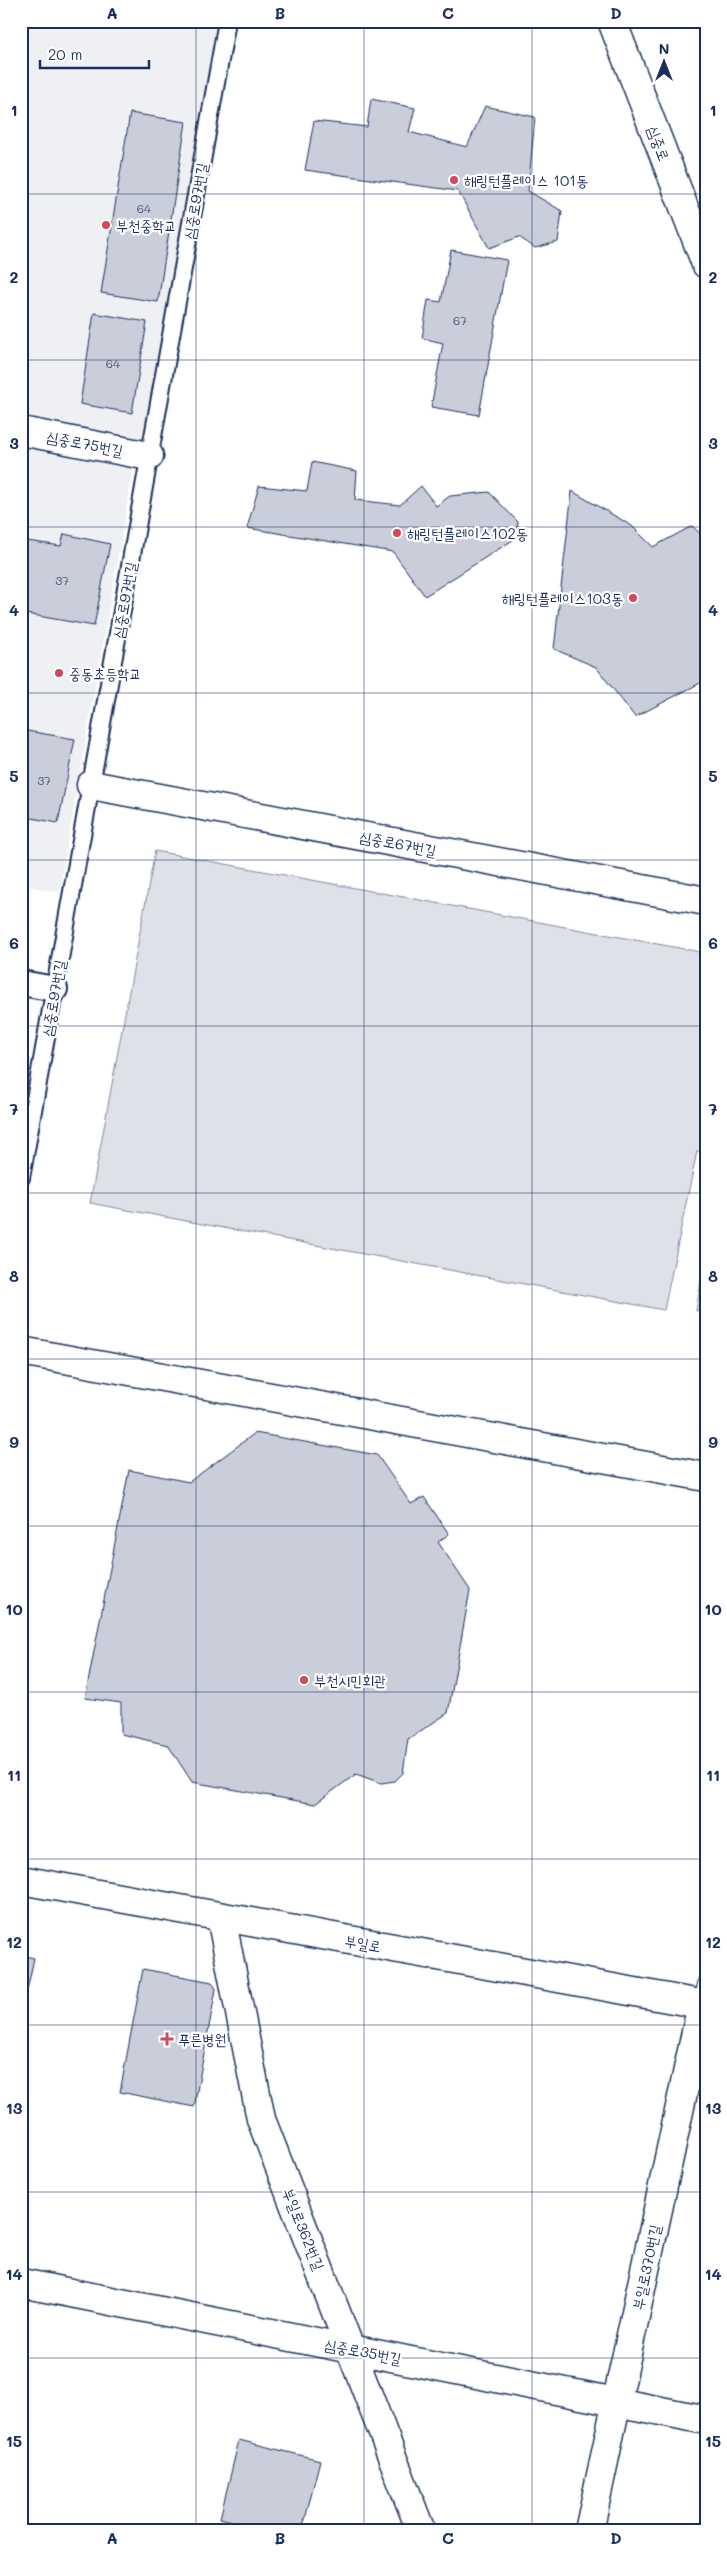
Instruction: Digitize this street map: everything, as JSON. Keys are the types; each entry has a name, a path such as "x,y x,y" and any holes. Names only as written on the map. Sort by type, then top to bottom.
{"street":[{"name":"심중로","path":"612,21 706,264"},
{"name":"심중로75번길","path":"21,431 149,456"},
{"name":"심중로67번길","path":"91,785 706,901"},
{"path":"21,983 55,989"},
{"path":"21,1351 706,1477"},
{"name":"부일로","path":"21,1880 220,1917 705,1997"},
{"name":"부일로362번길","path":"220,1917 261,2119 352,2349 420,2531"},
{"name":"부일로370번길","path":"589,2531 705,1997"},
{"name":"심중로35번길","path":"21,2283 706,2420"}],"lane":[{"name":"심중로97번길","path":"21,1178 227,21"}],"shaded area":[{"name":"부천중학교","path":"21,21 226,21 149,456 21,430"},
{"name":"중동초등학교","path":"21,440 135,460 59,892 21,885"},
{"path":"155,851 706,953 706,1152 697,1151 664,1310 90,1203"},
{"path":"706,1250 706,1311 696,1311"}],"building":[{"name":"해링턴플레이스 101동","path":"371,99 415,108 409,132 467,147 485,106 535,117 528,191 562,211 558,242 535,248 519,237 489,248 458,191 305,170 314,121 367,127"},
{"path":"130,113 186,122 158,302 101,293"},
{"path":"451,250 507,260 479,415 431,407 443,343 422,338 428,300 441,302"},
{"path":"94,313 147,322 132,413 80,404"},
{"name":"해링턴플레이스102동","path":"312,462 357,471 355,500 400,505 421,486 436,506 450,496 489,492 518,522 516,538 425,596 393,552 247,528 259,486 307,491"},
{"name":"해링턴플레이스103동","path":"572,491 632,526 653,547 692,526 706,539 706,680 635,717 596,667 554,649"},
{"path":"64,534 110,544 94,626 21,613 21,540 61,546"},
{"path":"27,731 75,739 58,823 21,816 21,743 24,743"},
{"path":"706,762 706,792 702,791"},
{"path":"255,1433 377,1455 411,1504 424,1497 449,1534 438,1542 470,1590 448,1713 408,1739 403,1773 395,1781 381,1783 356,1774 315,1804 192,1782 168,1745 121,1734 121,1703 85,1698 129,1470 189,1482"},
{"path":"21,1955 34,1958 21,2019"},
{"path":"143,1969 212,1982 216,1989 194,2107 120,2092"},
{"path":"239,2440 320,2460 302,2531 272,2531 220,2518"}],"place":[{"name":"해링턴플레이스 101동","path":"454,180"},
{"name":"부천중학교","path":"106,225"},
{"name":"해링턴플레이스102동","path":"397,533"},
{"name":"해링턴플레이스103동","path":"633,598"},
{"name":"중동초등학교","path":"59,673"},
{"name":"부천시민회관","path":"304,1680"},
{"name":"푸른병원","path":"167,2039"}]}
